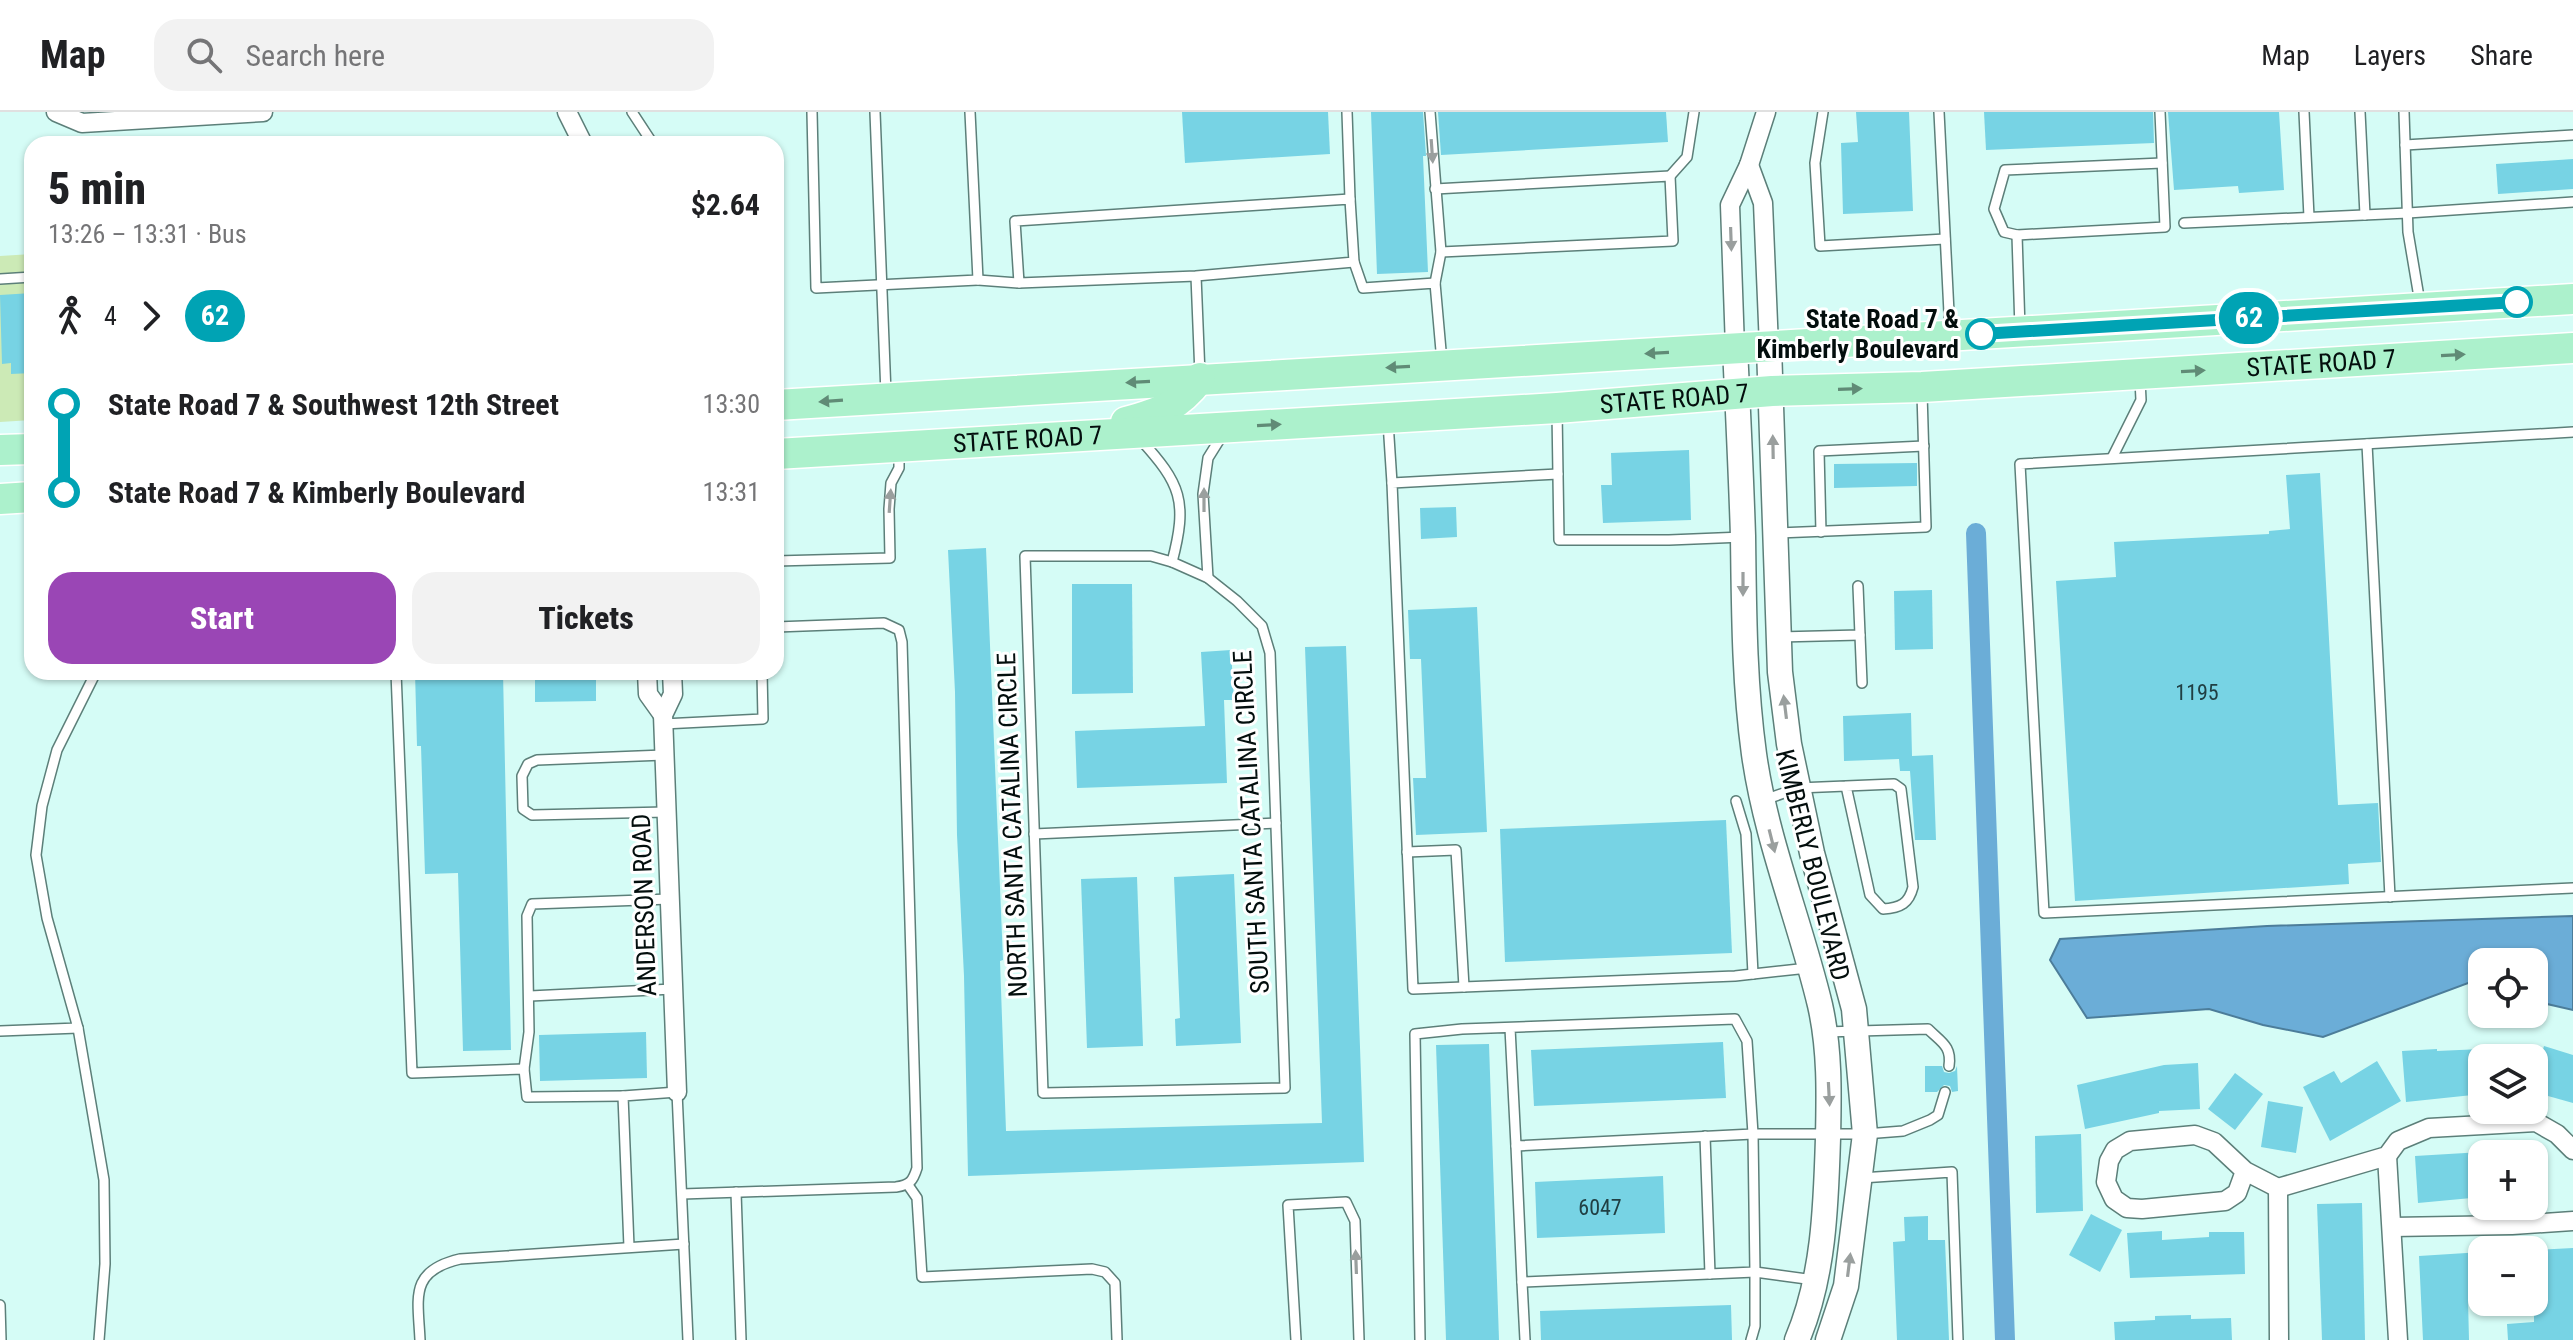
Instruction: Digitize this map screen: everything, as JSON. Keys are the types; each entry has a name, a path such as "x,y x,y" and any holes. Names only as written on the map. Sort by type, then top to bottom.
{"main road":[{"name":"STATE ROAD 7","path":"784,404 2573,299"},
{"name":"STATE ROAD 7","path":"784,454 1557,408 1772,391 1922,387 2573,348"},
{"path":"1070,436 1160,413 1186,396 1200,378"},
{"path":"0,450 24,449"}],"street":[{"path":"56,112 82,123 261,112"},
{"path":"567,112 579,136"},
{"name":"KIMBERLY BOULEVARD","path":"1766,112 1749,165 1730,205 1743,537 1743,638 1762,801 1825,1032 1830,1113 1825,1220 1814,1280 1797,1340"},
{"name":"KIMBERLY BOULEVARD","path":"1749,165 1763,203 1780,672 1789,744 1812,853 1854,1009 1865,1134 1846,1286 1828,1340"},
{"name":"ANDERSON ROAD","path":"647,680 648,694 663,720"},
{"name":"ANDERSON ROAD","path":"672,680 673,694 663,720 677,1092"},
{"path":"2245,1171 2237,1193 2225,1201 2142,1209 2127,1208 2114,1199 2106,1182 2109,1161 2115,1150 2130,1141 2195,1135 2214,1142 2245,1171 2278,1188 2387,1156 2398,1141 2429,1128 2536,1122 2557,1134 2573,1150"},
{"path":"2387,1156 2398,1340"},
{"path":"2278,1188 2279,1340"},
{"path":"2392,1227 2573,1221"}],"lane":[{"path":"632,112 648,136"},
{"path":"812,112 816,288 978,280 1019,283 1196,276 1354,262"},
{"path":"875,112 886,397"},
{"path":"970,112 978,280"},
{"path":"1347,112 1354,262 1363,288 1435,283"},
{"path":"1430,112 1441,252 1435,283 1442,365"},
{"path":"1441,252 1673,241 1670,176 1687,157 1694,112"},
{"path":"1823,112 1815,163 1820,246 1945,239"},
{"path":"1939,112 1950,336"},
{"path":"2160,112 2165,227 2017,235 2004,232 1994,209 2005,170 2162,163"},
{"path":"2304,112 2309,217"},
{"path":"2360,112 2365,215"},
{"path":"2404,112 2408,232 2421,308"},
{"path":"2405,145 2573,135"},
{"path":"1435,189 1670,176"},
{"path":"1019,283 1015,221 1350,199"},
{"path":"2184,223 2573,202"},
{"path":"2017,235 2020,332"},
{"path":"1196,276 1200,378"},
{"path":"0,279 24,278"},
{"path":"2112,458 2141,400 2140,374"},
{"path":"1775,533 1926,527 1922,387"},
{"path":"1557,408 1559,540 1743,537"},
{"path":"1388,418 1413,989 1753,974 1810,968"},
{"path":"1208,578 1203,494 1208,458 1228,427"},
{"path":"2573,432 2020,464 2044,913 2573,888"},
{"path":"1135,433 1175,483 1181,506 1180,532 1172,562"},
{"path":"2367,444 2390,897"},
{"path":"1821,532 1819,451 1924,446"},
{"path":"784,561 890,558 891,483 899,468 899,447"},
{"path":"1392,483 1558,474"},
{"name":"SOUTH SANTA CATALINA CIRCLE","path":"1025,556 1151,556 1172,562 1208,578 1262,626 1270,653 1285,1088 1043,1093"},
{"name":"NORTH SANTA CATALINA CIRCLE","path":"1025,556 1043,1093"},
{"path":"1858,586 1862,683"},
{"path":"682,1194 908,1185 914,1179 917,1168 902,642 899,630 884,623 784,627"},
{"path":"1779,637 1860,635"},
{"path":"92,680 57,750 42,806 36,855 47,918 78,1028 104,1180 105,1264 99,1340"},
{"path":"396,680 412,1073 524,1069"},
{"path":"663,720 763,719 762,680"},
{"path":"664,755 537,760 528,764 522,776 523,809 532,815 666,812"},
{"path":"1762,801 1798,788 1846,786 1894,784 1901,789 1913,887 1910,899 1903,905 1883,909 1870,895 1846,786"},
{"path":"1736,801 1746,834 1753,974"},
{"path":"1034,834 1276,823"},
{"path":"1407,852 1456,850 1464,987"},
{"path":"670,899 532,904 527,916 530,996 524,1069 527,1097 677,1092 688,1340"},
{"path":"530,996 673,989"},
{"path":"1420,1340 1415,1034 1735,1019 1747,1041 1753,1134 1755,1326 1751,1340"},
{"path":"0,1031 78,1028"},
{"path":"1510,1028 1525,1340"},
{"path":"1825,1032 1928,1029 1951,1054 1949,1066"},
{"path":"1516,1146 1909,1130 1938,1115 1945,1092"},
{"path":"623,1096 629,1247"},
{"path":"1705,1136 1710,1274"},
{"path":"1861,1178 1952,1172 1958,1340"},
{"path":"908,1185 917,1198 922,1277 1092,1269 1105,1272 1115,1283 1117,1340"},
{"path":"736,1192 741,1340"},
{"path":"1296,1340 1288,1205 1346,1202 1355,1221 1359,1340"},
{"path":"420,1340 420,1286 431,1269 438,1265 460,1259 684,1244"},
{"path":"1522,1282 1755,1272 1814,1280"},
{"path":"0,1305 1,1340"}],"green space":[{"path":"24,254 24,420 0,422 0,256"}],"water":[{"path":"2573,916 2573,1010 2548,1004 2548,948 2468,948 2468,983 2323,1037 2263,1025 2209,1009 2087,1018 2050,960 2060,939 2267,926"}],"building":[{"path":"1182,112 1328,112 1330,154 1185,163"},
{"path":"1371,112 1423,112 1428,272 1377,274"},
{"path":"1438,112 1666,112 1668,142 1441,155"},
{"path":"1856,112 1909,112 1913,211 1843,214 1841,143 1858,142"},
{"path":"1984,112 2153,112 2154,143 1986,150"},
{"path":"2168,112 2279,112 2284,190 2239,193 2238,186 2174,190"},
{"path":"2573,159 2573,189 2498,194 2496,164"},
{"path":"24,294 24,373 11,374 11,363 2,364 0,295"},
{"path":"1689,450 1691,520 1603,523 1601,485 1612,485 1611,453"},
{"path":"1917,463 1917,486 1834,488 1834,464"},
{"path":"2320,473 2338,805 2378,803 2381,862 2348,864 2349,884 2075,901 2056,581 2116,577 2114,542 2269,534 2269,531 2290,529 2286,475"},
{"path":"1456,507 1457,537 1421,539 1420,508"},
{"path":"986,548 1003,960 1000,961 1006,1131 1322,1123 1305,647 1346,646 1364,1162 968,1176 955,692 948,550"},
{"path":"1072,584 1132,584 1133,693 1072,694"},
{"path":"1932,590 1933,649 1895,650 1894,591"},
{"path":"1477,607 1487,832 1416,835 1413,778 1426,778 1421,659 1410,659 1408,610"},
{"path":"1231,650 1234,700 1224,700 1227,783 1077,788 1075,731 1205,726 1201,652"},
{"path":"415,680 503,680 511,1050 463,1051 458,873 425,874 421,746 417,746"},
{"path":"535,680 596,680 596,701 535,702"},
{"path":"1911,713 1912,756 1933,755 1936,840 1915,840 1910,771 1900,771 1899,759 1844,761 1843,716"},
{"path":"1726,820 1732,953 1505,962 1500,829"},
{"path":"1234,874 1241,1043 1176,1046 1175,1019 1180,1018 1174,877"},
{"path":"1137,877 1143,1046 1087,1048 1081,879"},
{"path":"646,1032 647,1078 540,1081 539,1035"},
{"path":"1723,1042 1726,1098 1534,1106 1531,1050"},
{"path":"1489,1044 1499,1340 1446,1340 1436,1045"},
{"path":"2548,1047 2573,1055 2573,1103 2548,1096"},
{"path":"2468,1050 2468,1095 2406,1102 2402,1051"},
{"path":"2377,1061 2401,1101 2330,1141 2303,1087 2334,1071 2341,1083"},
{"path":"2198,1063 2200,1109 2159,1111 2085,1129 2077,1085 2164,1065"},
{"path":"1925,1066 1942,1066 1944,1072 1949,1073 1955,1071 1957,1066 1958,1091 1952,1092 1950,1086 1944,1085 1937,1092 1925,1092"},
{"path":"2235,1073 2263,1094 2235,1130 2208,1109"},
{"path":"2268,1101 2303,1107 2296,1153 2261,1147"},
{"path":"2081,1134 2083,1211 2036,1213 2035,1136"},
{"path":"2468,1153 2468,1198 2418,1203 2415,1156"},
{"path":"1663,1176 1665,1233 1537,1238 1535,1182"},
{"path":"2362,1203 2365,1340 2322,1340 2317,1204"},
{"path":"2091,1214 2122,1230 2100,1272 2069,1255"},
{"path":"1928,1216 1928,1240 1945,1240 1949,1340 1897,1340 1893,1242 1905,1241 1904,1217"},
{"path":"2162,1231 2162,1240 2209,1237 2209,1232 2244,1232 2245,1274 2130,1278 2127,1233"},
{"path":"2573,1248 2573,1340 2508,1340 2507,1324 2534,1322 2534,1316 2548,1316 2548,1249"},
{"path":"2468,1253 2469,1340 2423,1340 2419,1256"},
{"path":"1731,1305 1732,1340 1541,1340 1540,1311"},
{"path":"2191,1315 2191,1319 2231,1318 2232,1340 2115,1340 2114,1322"}],"waterway":[{"path":"1976,533 2005,1340"}],"bus line":[{"name":"62","path":"1981,334 2517,302"}],"place":[{"name":"State Road 7 & Kimberly Boulevard","path":"1981,334"}]}
